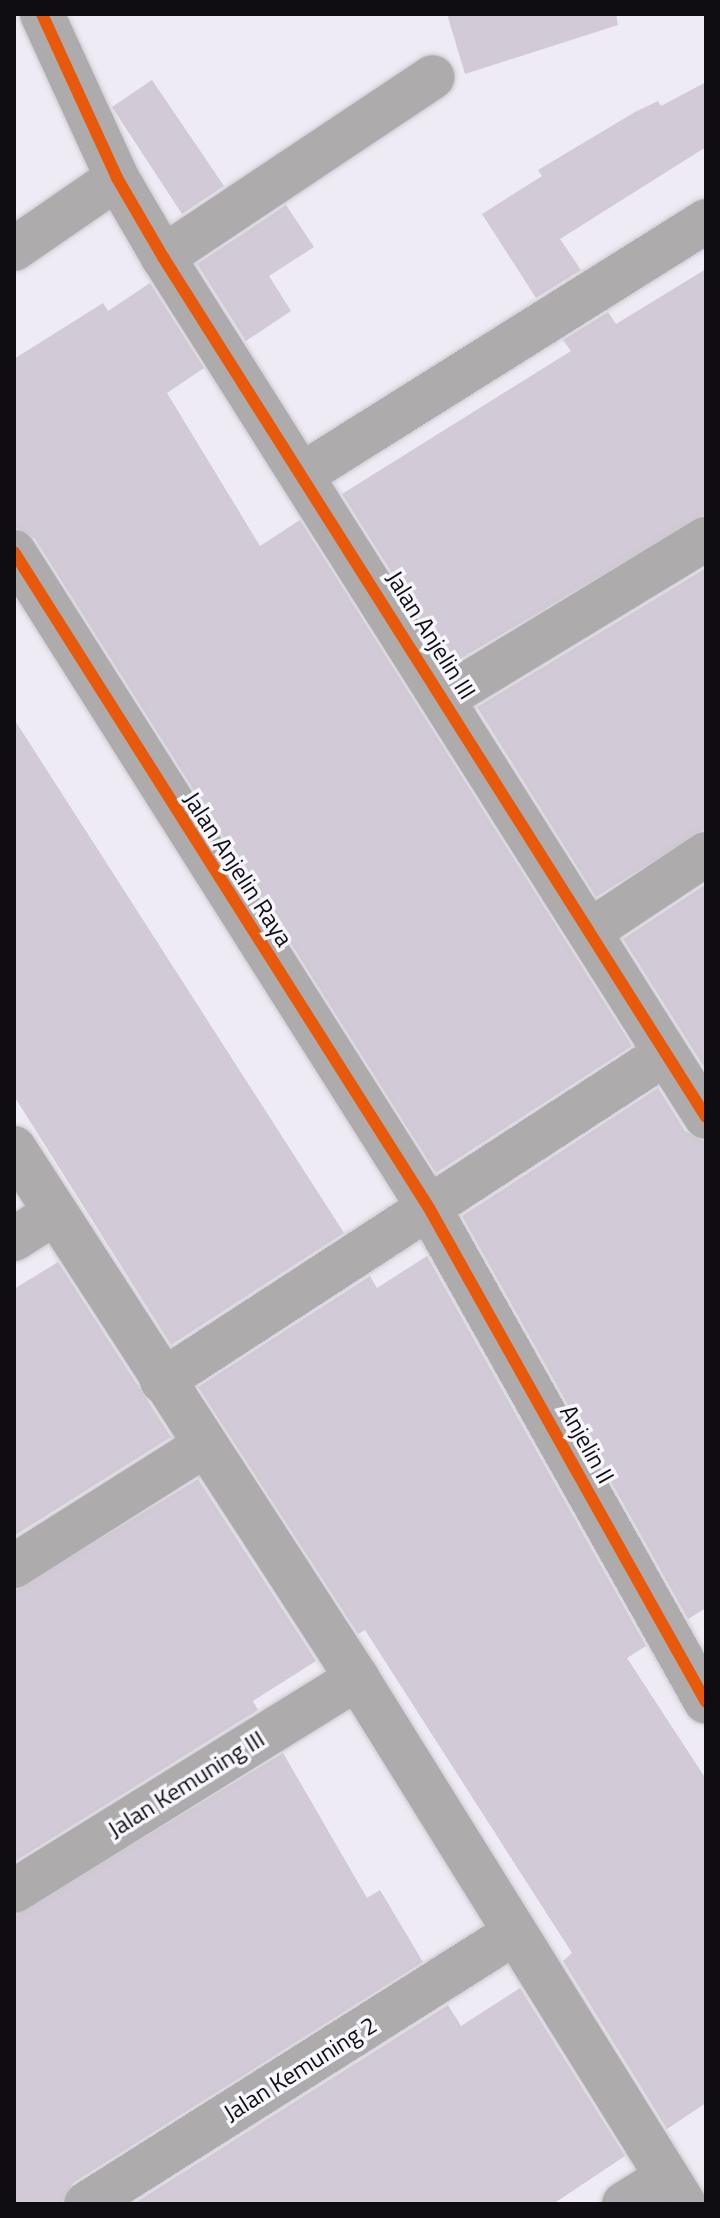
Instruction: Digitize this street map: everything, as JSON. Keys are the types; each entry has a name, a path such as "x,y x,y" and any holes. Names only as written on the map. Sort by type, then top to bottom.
{"street":[{"name":"Jalan Anjelin III","path":"42,14 117,178 163,257 303,474 706,1117"},
{"path":"163,257 433,77"},
{"path":"14,249 117,178"},
{"path":"303,474 706,221"},
{"path":"444,698 706,539"},
{"name":"Jalan Anjelin Raya","path":"14,552 429,1208"},
{"path":"590,931 706,854"},
{"path":"162,1381 665,1054"},
{"path":"14,1148 357,1678 513,1934 675,2190 624,2204"},
{"name":"Anjelin II","path":"429,1208 706,1702"},
{"path":"14,1239 55,1213"},
{"path":"14,1566 204,1446"},
{"name":"Jalan Kemuning III","path":"14,1891 357,1678"},
{"name":"Jalan Kemuning 2","path":"86,2204 513,1934"}],"building":[{"path":"447,14 616,14 618,25 465,74"},
{"path":"152,80 224,186 182,214 112,107"},
{"path":"706,82 706,147 560,239 581,270 536,298 482,214 542,176 538,170 635,112 658,101 661,106"},
{"path":"286,205 314,247 269,276 291,311 246,341 197,264"},
{"path":"706,269 706,514 450,665 342,494 571,351 563,340 608,312 616,324"},
{"path":"150,283 204,368 167,393 260,546 300,520 632,1046 436,1173 35,539 14,527 14,359 103,303 108,311"},
{"path":"706,568 706,829 596,897 477,707"},
{"path":"14,719 344,1233 171,1345 14,1096"},
{"path":"706,884 706,1070 623,939"},
{"path":"658,1088 685,1131 706,1142 706,1608 688,1619 462,1216"},
{"path":"427,1256 646,1646 627,1658 706,1779 706,2103 667,2129 563,1961 572,1953 365,1630 358,1634 198,1387 370,1276 377,1288"},
{"path":"58,1262 171,1437 14,1536 14,1289"},
{"path":"198,1479 316,1661 253,1701 258,1710 14,1862 14,1591"},
{"path":"283,1753 367,1898 380,1890 423,1962 73,2183 61,2204 14,2204 14,1916"},
{"path":"520,1988 625,2156 553,2204 133,2204 448,2005 461,2026"}],"cycle path":[{"path":"42,14 117,178 163,257 706,1117"},
{"path":"14,552 429,1208 706,1702"}]}
